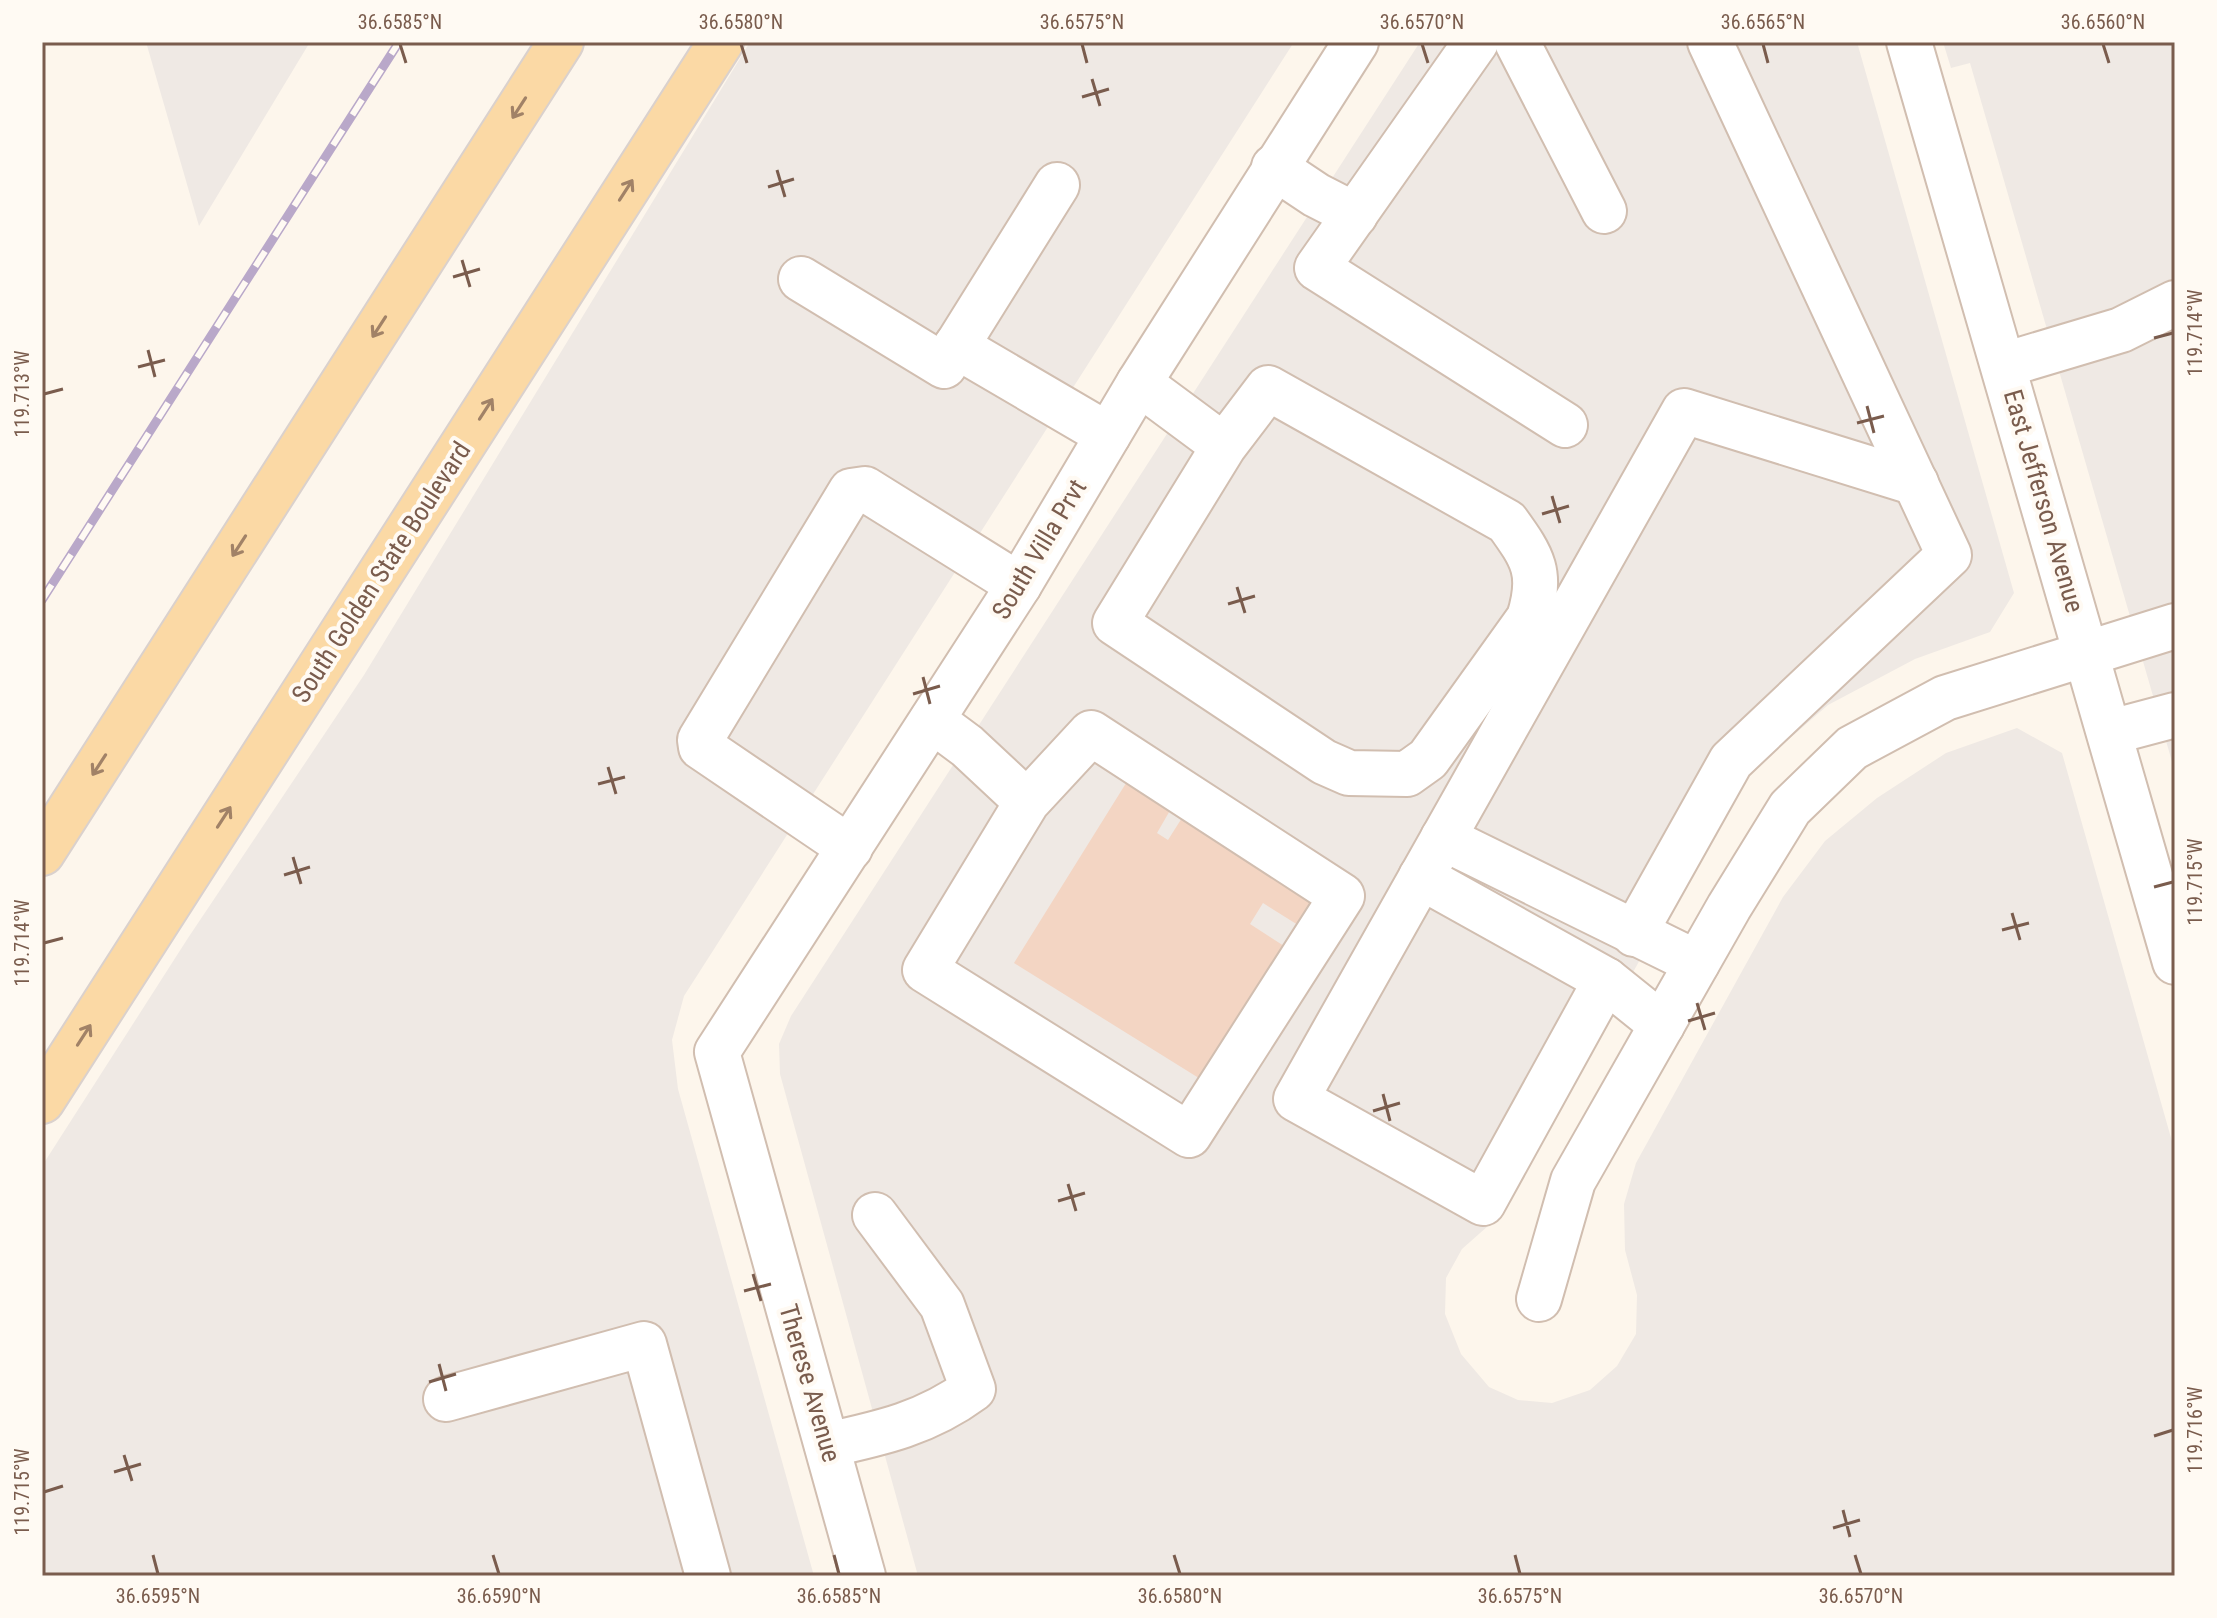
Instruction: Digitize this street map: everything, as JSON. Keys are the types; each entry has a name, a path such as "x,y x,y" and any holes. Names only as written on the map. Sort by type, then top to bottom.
{"main road":[{"path":"42,853 561,42"},
{"name":"South Golden State Boulevard","path":"43,1099 721,42"}],"street":[{"path":"1476,42 1317,268 1565,425"},
{"path":"1517,42 1604,211"},
{"path":"1634,934 1731,761 1949,555 1710,42"},
{"name":"East Jefferson Avenue","path":"1909,42 2088,652 2175,962"},
{"name":"South Villa Prvt","path":"717,1052 1019,585 1139,383 1274,167 1342,46"},
{"path":"1274,167 1316,195 1355,215"},
{"path":"801,279 944,366 1057,185"},
{"path":"2004,365 2121,330 2175,303"},
{"path":"956,346 1108,435"},
{"path":"1139,383 1224,446"},
{"path":"1268,388 1507,522 1533,558 1537,591 1529,618 1428,759 1407,774 1349,773 1324,762 1115,623 1224,446 1268,388"},
{"path":"1606,980 1483,1203 1296,1099 1684,411 1916,483"},
{"path":"850,848 701,747 700,740 851,491 865,489 1019,585"},
{"path":"1539,1299 1573,1181 1697,963 1790,808 1852,748 1945,698 2175,626"},
{"path":"2111,732 2175,715"},
{"path":"932,720 967,746 1027,802"},
{"path":"1091,733 1342,896 1189,1135 925,970 1027,802 1091,733"},
{"path":"1443,838 1697,963"},
{"path":"1421,877 1606,980 1662,1025"},
{"name":"Therese Avenue","path":"717,1052 863,1576"},
{"path":"827,1445 883,1433 941,1412 973,1389 942,1305 875,1215"},
{"path":"446,1399 644,1344 708,1576"}],"shaded area":[{"path":"146,42 310,42 199,226"},
{"path":"750,42 1294,42 684,996 672,1040 678,1089 814,1576 42,1576 42,1166 188,938 364,675"},
{"path":"1420,42 1857,42 2014,593 1990,632 1915,659 1828,705 1750,773 1702,848 1506,1201 1488,1226 1462,1249 1446,1278 1445,1314 1461,1354 1489,1387 1518,1400 1552,1403 1590,1390 1617,1366 1636,1334 1637,1295 1625,1250 1624,1204 1636,1163 1783,897 1825,841 1877,798 1946,753 2017,728 2062,753 2175,1152 2175,1576 918,1576 780,1074 779,1044 791,1016"},
{"path":"1943,42 2175,42 2175,772 1970,63 1951,68"}],"building":[{"path":"1128,780 1172,807 1157,833 1168,840 1187,810 1306,884 1311,904 1298,925 1263,903 1250,924 1284,946 1202,1080 1014,963"}],"railway":[{"path":"42,600 399,42"}]}
